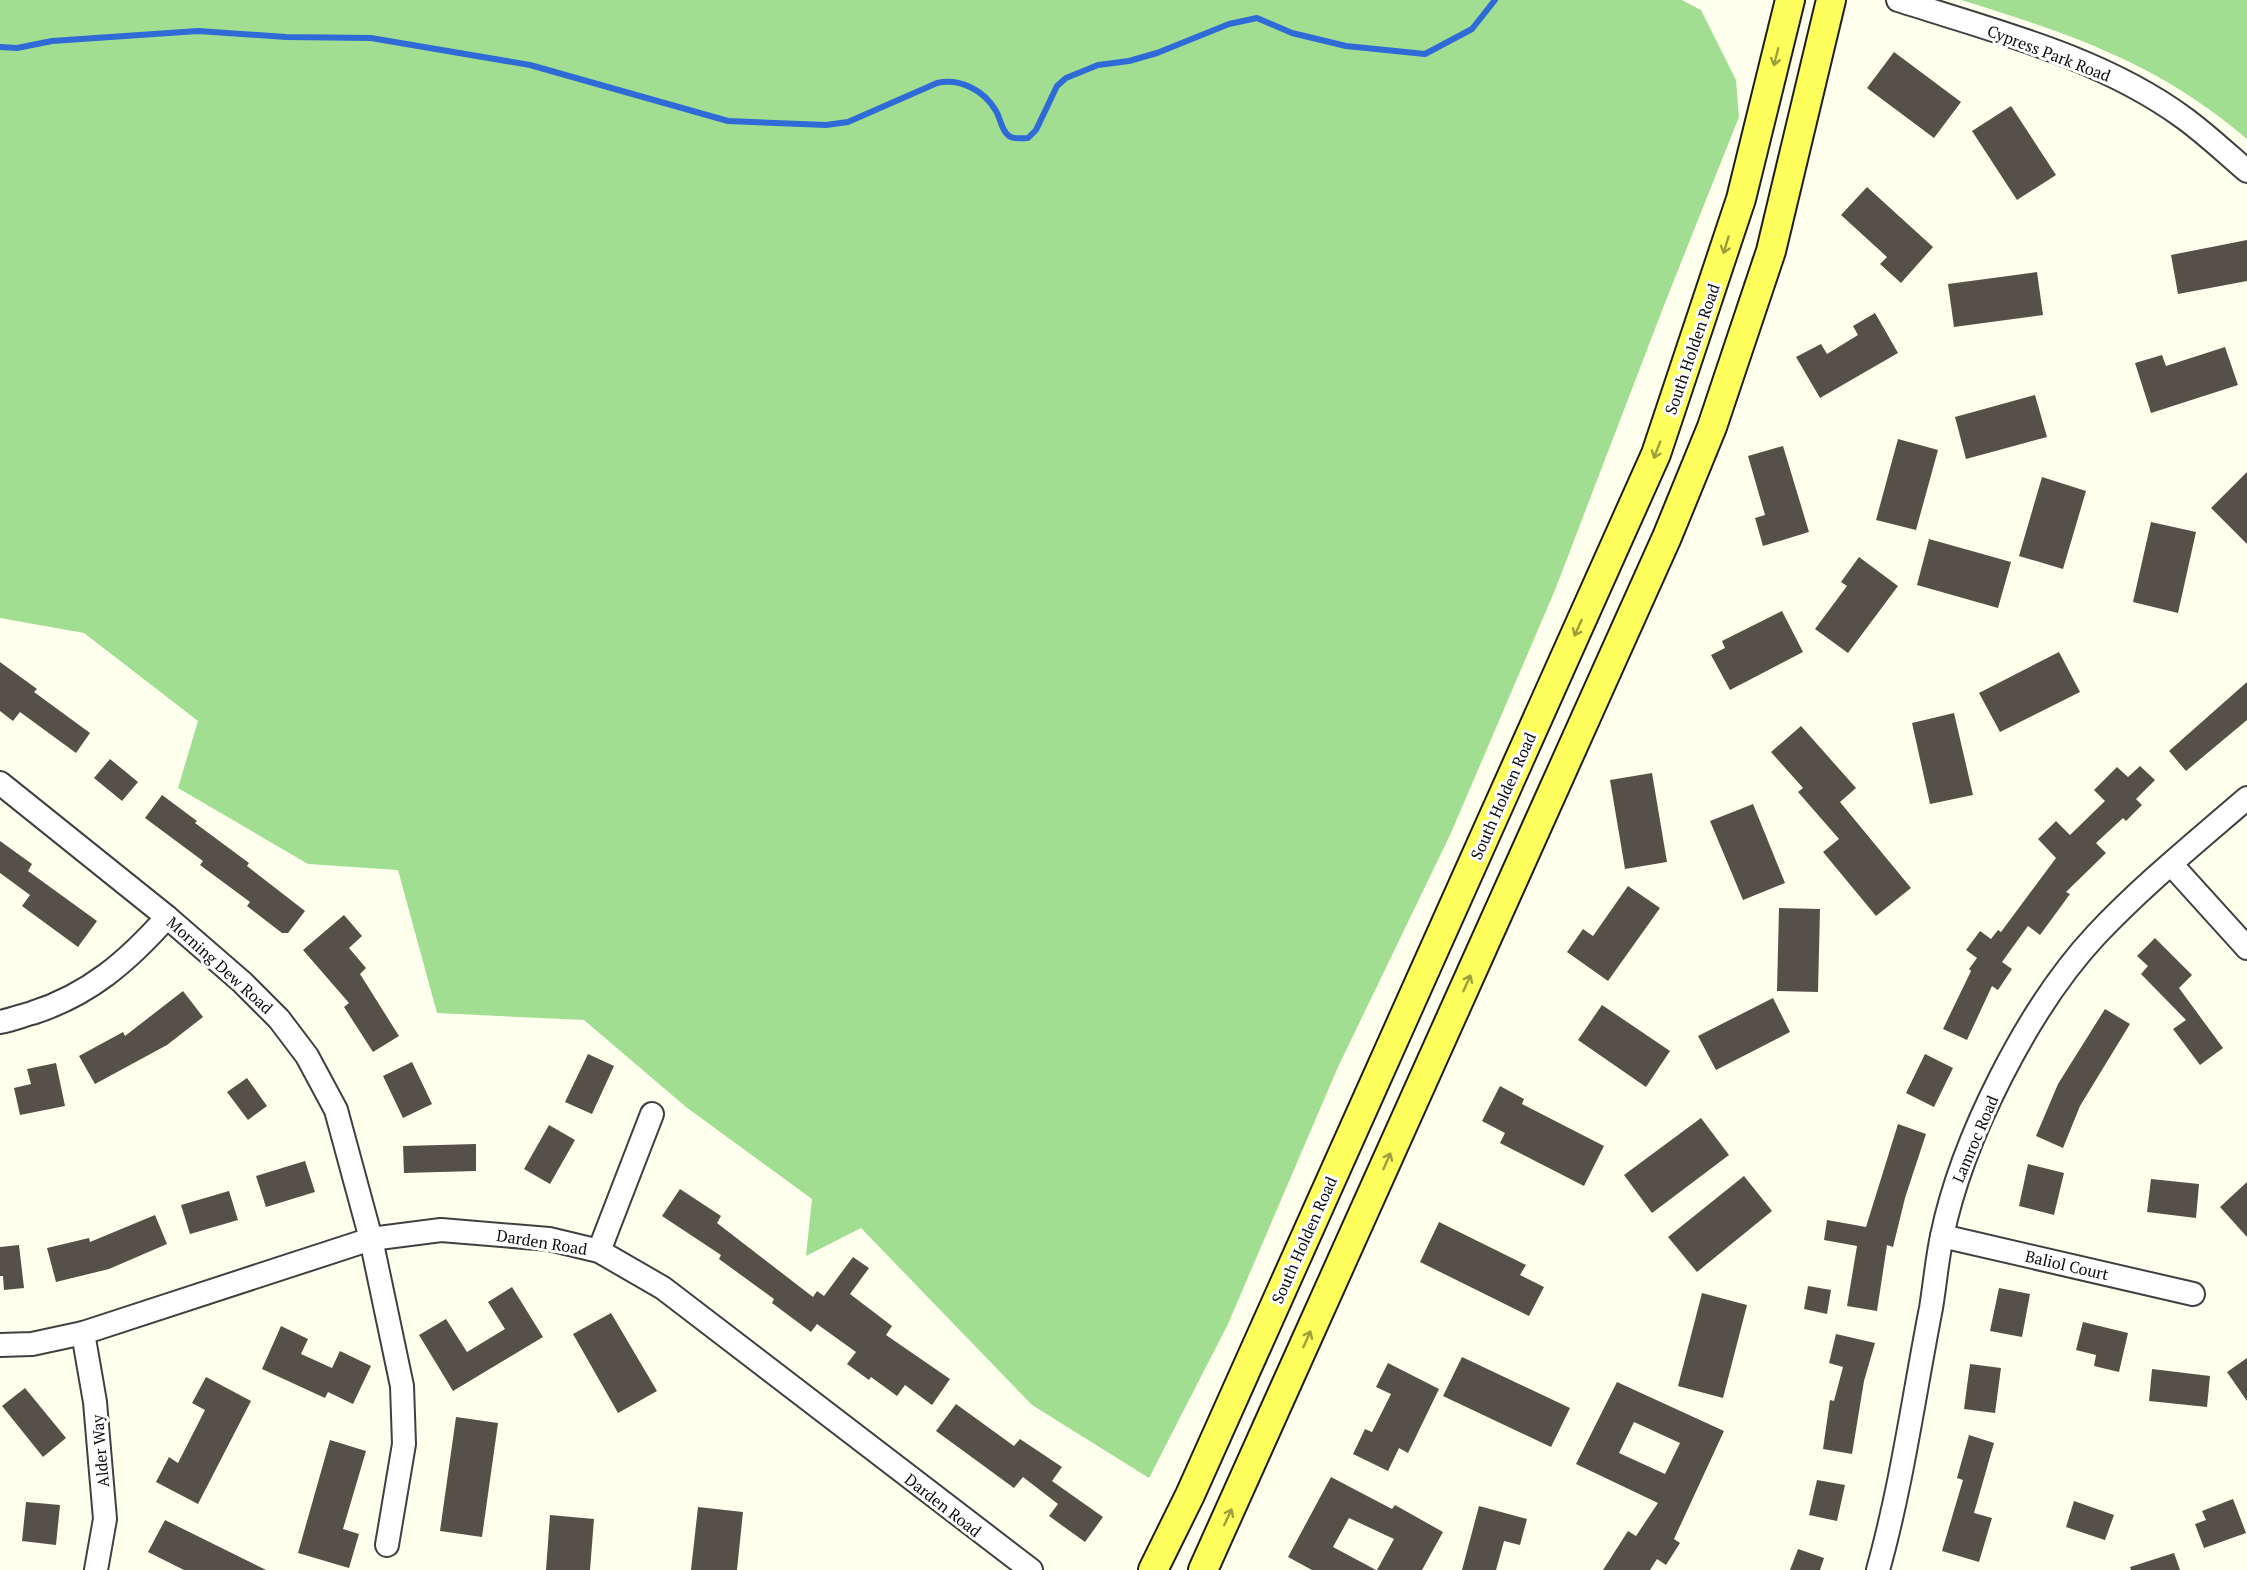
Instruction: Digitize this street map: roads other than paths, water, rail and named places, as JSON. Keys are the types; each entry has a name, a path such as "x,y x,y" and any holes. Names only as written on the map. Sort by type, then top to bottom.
{"main road":[{"name":"South Holden Road","path":"1153,1570 1190,1495 1656,454 1741,199 1790,0"},
{"path":"1203,1570 1657,559 1712,427 1771,251 1832,0"}],"street":[{"name":"Cypress Park Road","path":"1898,0 2005,34 2086,65 2147,95 2183,118 2247,171"},
{"name":"Morning Dew Road","path":"0,783 167,917 250,989 279,1019 307,1056 336,1110 371,1239 402,1386 404,1444 387,1545"},
{"name":"Lamroc Road","path":"1878,1570 1903,1468 1909,1417 1942,1236 1959,1170 1984,1112 2050,994 2095,936 2171,864 2247,798"},
{"path":"2171,864 2247,948"},
{"path":"0,1022 59,1004 105,978 136,952 167,917"},
{"path":"599,1251 652,1114"},
{"name":"Darden Road","path":"0,1345 32,1344 83,1333 371,1239 441,1230 549,1239 599,1251 663,1288 981,1534 1031,1570"},
{"name":"Baliol Court","path":"1942,1236 2193,1294"},
{"name":"Alder Way","path":"83,1333 95,1402 105,1519 96,1570"}],"waterway":[{"path":"0,47 17,48 52,41 198,31 286,37 371,38 530,65 728,121 826,125 848,122 937,83 954,82 971,87 985,97 996,111 1008,135 1013,138 1028,138 1036,130 1057,86 1066,78 1098,65 1129,61 1157,53 1229,24 1257,18 1292,33 1346,46 1425,54 1472,29 1495,0"}]}
